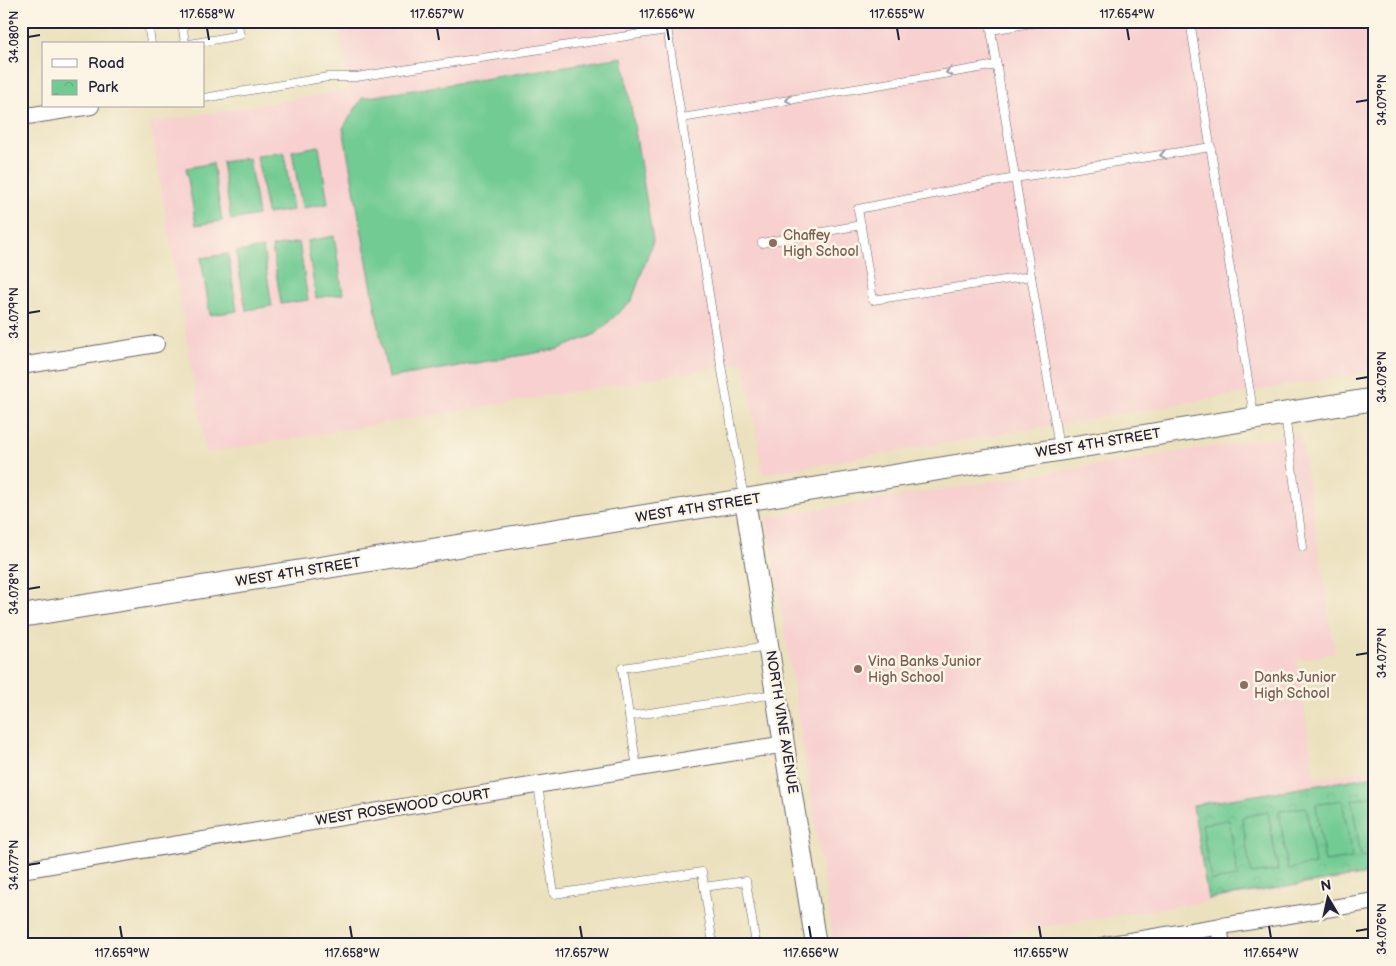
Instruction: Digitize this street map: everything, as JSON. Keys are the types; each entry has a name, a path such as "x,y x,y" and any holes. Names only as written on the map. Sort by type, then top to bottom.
{"main road":[{"name":"WEST 4TH STREET","path":"21,616 1375,399"}],"street":[{"path":"21,117 77,108"},
{"path":"21,366 156,344"},
{"name":"NORTH VINE AVENUE","path":"745,500 786,744 816,945"},
{"name":"WEST ROSEWOOD COURT","path":"21,870 786,744"},
{"path":"1105,945 1375,901"},
{"path":"1219,927 1222,945"}],"lane":[{"path":"148,21 151,42"},
{"path":"182,21 186,42"},
{"path":"202,42 240,36 237,21"},
{"path":"666,21 745,500"},
{"path":"1044,21 991,30 1060,450"},
{"path":"1190,21 1254,418"},
{"path":"205,98 328,77 356,78 668,30"},
{"path":"682,118 997,65"},
{"path":"1031,276 873,300 858,210 1015,178 1211,147"},
{"path":"762,243 861,225"},
{"path":"1285,413 1303,547"},
{"path":"638,768 622,668 769,646"},
{"path":"630,716 777,693"},
{"path":"538,784 554,894 702,872 713,945"},
{"path":"704,888 746,881 756,945"}],"shaded area":[{"name":"Chaffey High School","path":"338,21 1375,21 1375,371 763,474 744,363 206,453 150,123 350,90"},
{"path":"1300,433 1335,653 1297,660 1315,778 1375,769 1375,875 931,945 834,945 767,517"}],"green space":[{"path":"623,57 653,241 632,300 596,334 559,349 388,378 343,128 362,98"},
{"path":"319,146 328,204 302,208 292,151"},
{"path":"284,152 293,210 267,214 257,156"},
{"path":"249,158 258,215 231,220 222,162"},
{"path":"213,163 222,221 196,225 186,168"},
{"path":"334,236 343,294 316,298 307,241"},
{"path":"299,242 308,300 281,304 272,247"},
{"path":"263,248 272,306 246,310 236,252"},
{"path":"228,254 237,311 210,315 201,258"},
{"path":"1375,776 1375,873 1208,899 1193,805"},
{"path":"1375,796 1375,855 1361,857 1352,800"},
{"path":"1342,800 1352,858 1325,862 1316,805"},
{"path":"1306,807 1315,864 1288,869 1279,811"},
{"path":"1268,812 1278,870 1251,874 1242,817"},
{"path":"1229,820 1238,877 1211,881 1202,824"}],"place":[{"name":"Chaffey High School","path":"773,243"},
{"name":"Vina Banks Junior High School","path":"858,669"},
{"name":"Danks Junior High School","path":"1244,685"}]}
